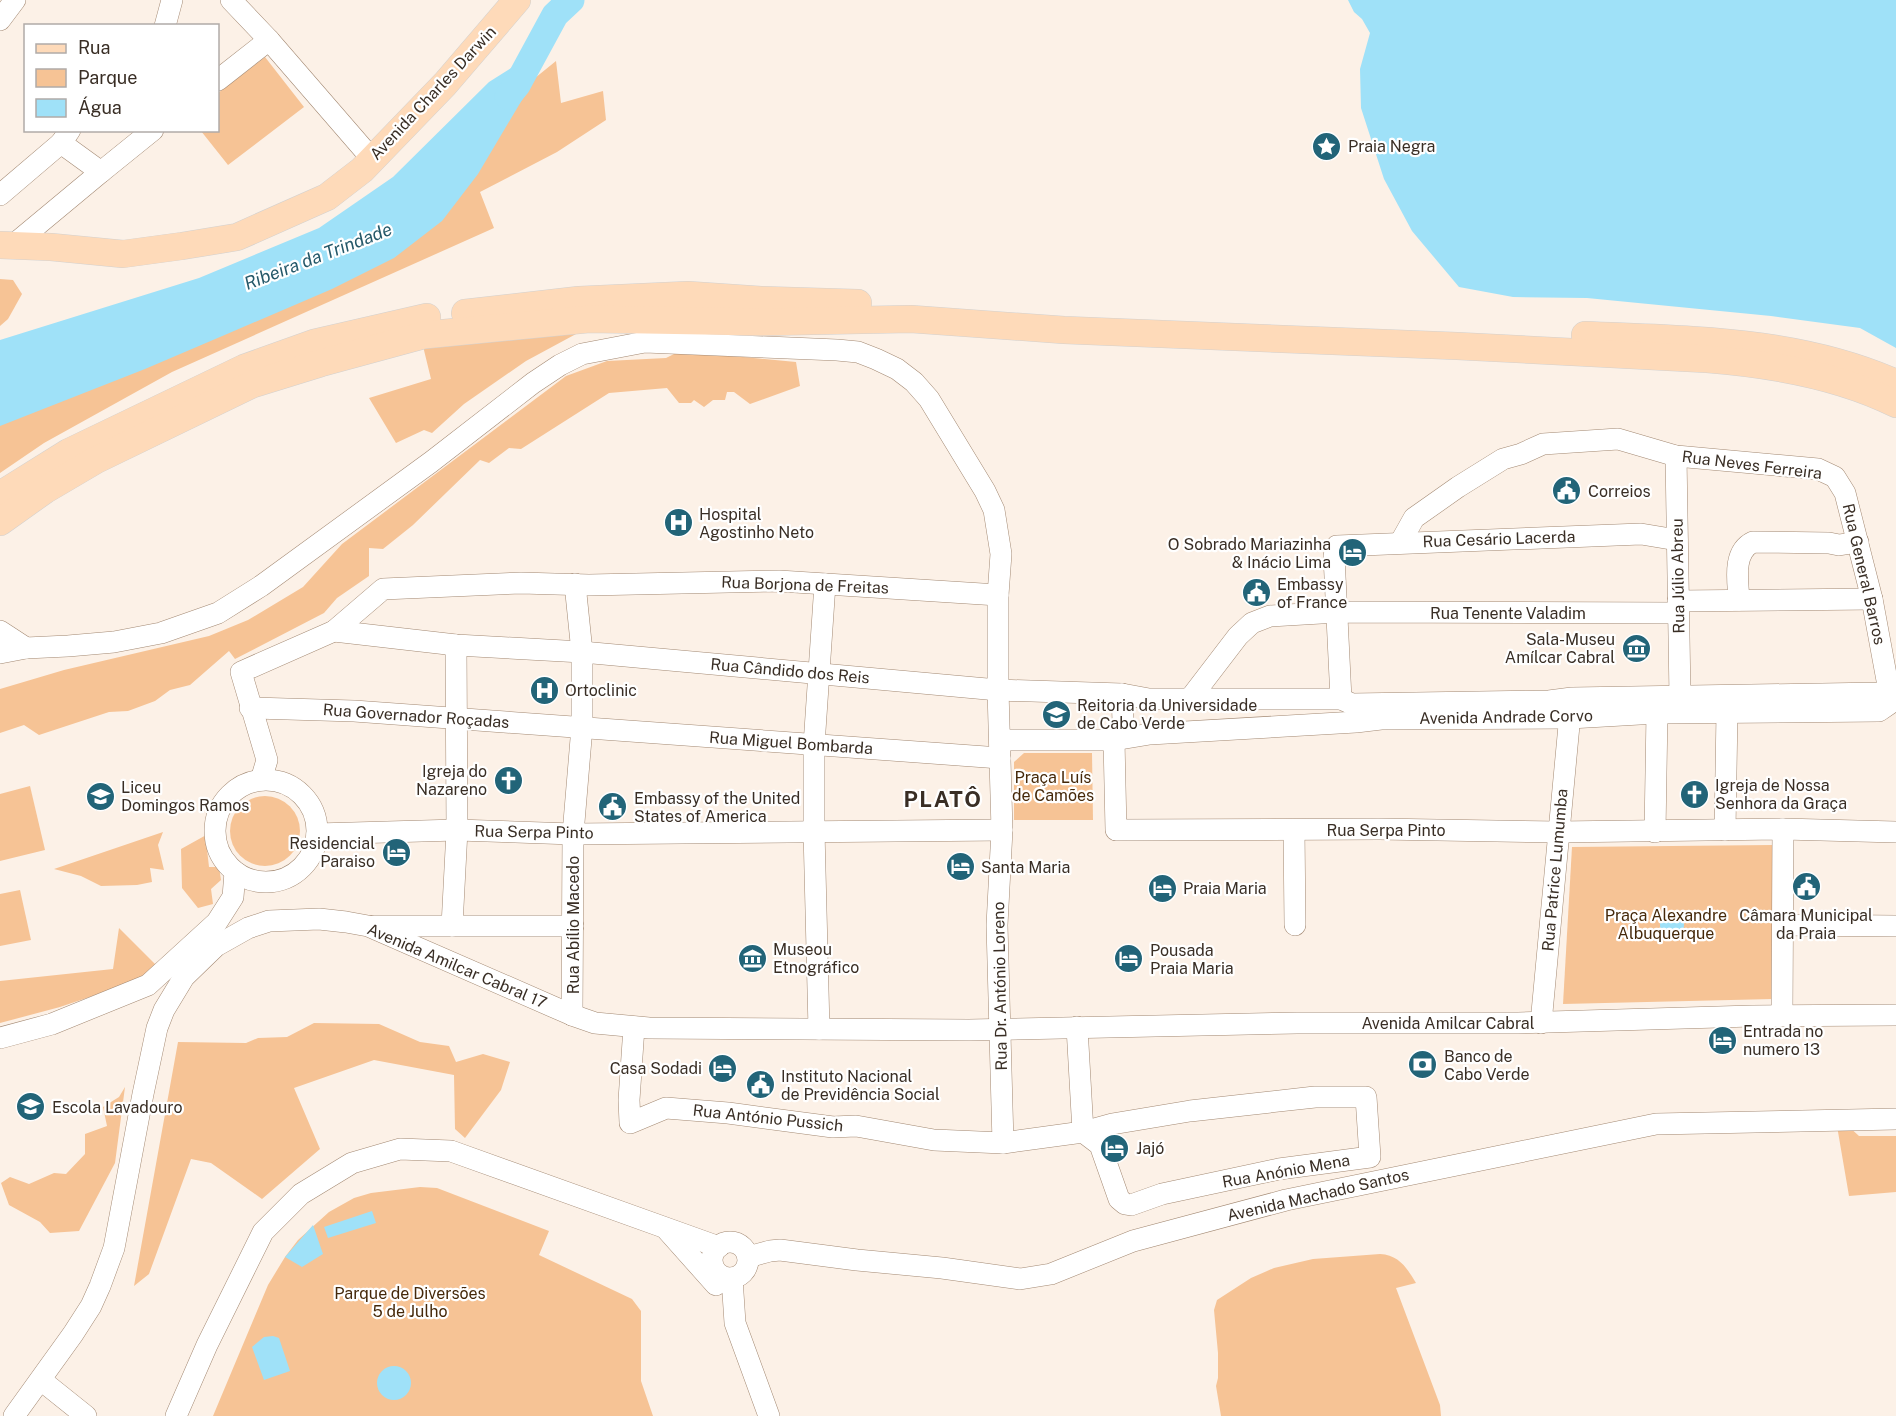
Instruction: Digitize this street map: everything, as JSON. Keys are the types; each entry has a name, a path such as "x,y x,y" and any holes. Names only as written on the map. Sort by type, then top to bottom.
{"main road":[{"name":"Avenida Charles Darwin","path":"6,246 51,247 123,254 237,237 327,196 362,170 445,84 517,0"},
{"path":"0,495 69,453 213,382 315,343 418,318 579,300 688,295 1054,313 1714,340 1797,351 1853,366 1896,382"},
{"path":"0,522 45,490 96,460 253,384 424,335 589,319 761,322 911,319 1086,332 1457,346 1744,362 1833,380 1896,404"}],"street":[{"path":"0,20 15,0"},
{"path":"166,24 172,0"},
{"path":"231,0 269,40 372,159"},
{"path":"219,79 269,40"},
{"path":"6,246 151,132"},
{"path":"0,195 65,137 101,172"},
{"name":"Rua Dr. António Loreno","path":"0,653 26,648 114,642 161,633 218,613 261,586 560,365 582,354 645,342 858,352 897,369 914,382 929,399 985,491 994,510 1001,554 998,595 998,690 1002,830 997,925 1003,1143"},
{"name":"Rua Neves Ferreira","path":"1400,543 1414,518 1458,487 1503,459 1543,444 1618,439 1676,456 1818,469 1835,477 1845,493"},
{"name":"Rua Júlio Abreu","path":"1655,832 1678,607 1676,456"},
{"name":"Rua General Barros","path":"1845,493 1894,697"},
{"name":"Rua Cesário Lacerda","path":"1338,612 1334,562 1337,546 1641,534 1677,540"},
{"path":"1739,600 1737,572 1741,553 1745,546 1753,542 1839,545 1858,542"},
{"name":"Rua Borjona de Freitas","path":"334,631 383,589 521,583 779,581 998,595"},
{"name":"Rua Abílio Macedo","path":"572,1015 573,834 582,727 582,652 575,584"},
{"path":"819,1029 814,745 821,673 825,584"},
{"name":"Rua Tenente Valadim","path":"1189,700 1238,636 1252,623 1270,616 1338,612 1678,607 1739,600 1872,599"},
{"path":"1338,612 1341,699"},
{"path":"0,631 26,648"},
{"path":"261,780 267,760 241,672 334,631"},
{"name":"Rua Cândido dos Reis","path":"334,631 456,645 582,652 998,690 1122,694"},
{"path":"452,926 457,830 456,645"},
{"name":"Avenida Andrade Corvo","path":"1000,749 1114,740 1150,734 1667,702 1879,693 1894,697"},
{"path":"1114,740 1123,722 1122,694"},
{"name":"Avenida Andrade Corvo","path":"1122,694 1149,699 1189,700 1341,699 1352,704 1549,701 1571,708"},
{"name":"Avenida Andrade Corvo","path":"1667,702 1727,713 1879,711 1894,697"},
{"name":"Rua Governador Roçadas","path":"250,708 354,711 582,727"},
{"name":"Rua Patrice Lumumba","path":"1542,1023 1571,708"},
{"path":"1725,830 1727,713"},
{"name":"Rua Miguel Bombarda","path":"582,727 814,745 1000,749"},
{"name":"Rua Serpa Pinto","path":"1114,740 1116,830 1655,832 1783,829 1896,832"},
{"path":"261,780 278,781 302,794 312,808 317,834 310,858 299,871 285,879 270,882 255,881 235,872 223,859 215,834 217,817 230,795 244,785 261,780"},
{"path":"1782,1016 1783,829"},
{"name":"Rua Serpa Pinto","path":"317,834 457,830 573,834 1002,830"},
{"path":"1294,830 1295,925"},
{"path":"0,1038 52,1024 148,985 218,922 233,897 235,872"},
{"name":"Avenida Amilcar Cabral 17","path":"41,1380 91,1306 107,1269 123,1202 143,1094 164,1010 184,977 216,946 249,928 268,921 319,919 368,926 595,1023 686,1029 999,1030"},
{"path":"1784,924 1896,926"},
{"path":"368,926 573,926"},
{"name":"Avenida Amilcar Cabral","path":"999,1030 1365,1023 1542,1023 1896,1015"},
{"name":"Rua António Pussich","path":"634,1027 629,1100 630,1123 666,1108 728,1113 833,1127 856,1126 934,1140 1003,1143"},
{"path":"1077,1027 1083,1132"},
{"name":"Rua Anónio Mena","path":"1003,1143 1083,1132 1112,1124 1190,1111 1315,1097 1366,1097 1370,1157 1268,1171 1125,1204 1119,1200 1101,1145 1083,1132"},
{"name":"Avenida Machado Santos","path":"748,1257 780,1250 1020,1279 1051,1274 1134,1241 1286,1200 1656,1125 1896,1119"},
{"path":"176,1416 207,1345 263,1232 301,1194 352,1163 400,1149 451,1151 719,1247"},
{"path":"665,1227 734,1308"},
{"path":"726,1243 737,1244 746,1251 748,1257 745,1271 732,1278 720,1275 713,1265 714,1253 726,1243"},
{"path":"732,1278 735,1323 769,1416"},
{"path":"14,1416 41,1380 86,1416"}],"green space":[{"path":"265,57 304,107 228,165 202,132 219,132 219,92"},
{"path":"556,61 561,103 603,91 606,120 557,152 480,192 494,228 172,372 44,443 0,473 0,411 467,181 535,78"},
{"path":"0,279 13,280 22,294 8,319 0,326"},
{"path":"574,323 576,334 526,361 464,404 432,433 424,430 396,443 369,398 431,379 422,342"},
{"path":"680,351 796,362 800,386 750,404 734,392 727,392 725,400 713,400 704,407 694,400 691,403 679,403 667,388 609,393 521,449 509,448 489,463 480,460 413,525 383,549 369,548 369,576 337,598 324,613 235,659 229,651 190,685 170,690 155,701 128,711 109,712 39,735 24,725 0,733 0,689 64,670 209,636 248,620 303,587 342,544 566,376 607,361 666,358"},
{"name":"Praça Luís de Camões","path":"1024,753 1092,753 1093,820 1014,820 1014,762"},
{"path":"30,786 45,850 0,861 0,794"},
{"path":"265,796 278,799 290,806 297,818 300,831 297,844 290,856 278,863 265,866 252,863 240,856 233,844 230,831 233,818 240,806 252,799"},
{"path":"163,832 158,845 164,870 150,868 152,882 137,885 101,886 81,876 54,869"},
{"path":"208,834 206,840 209,867 219,867 221,880 211,889 213,904 198,908 182,888 181,849"},
{"name":"Praça Alexandre Albuquerque","path":"1772,845 1773,999 1563,1004 1572,847"},
{"path":"20,890 31,940 0,946 0,894"},
{"path":"119,928 157,966 134,982 60,1007 0,1023 0,981 113,969"},
{"path":"314,1023 379,1024 420,1042 449,1046 456,1062 483,1054 510,1062 501,1090 465,1138 455,1129 454,1075 374,1060 294,1088 320,1149 262,1199 211,1163 191,1159 149,1274 134,1286 178,1042 246,1043 258,1038 287,1037"},
{"path":"125,1087 115,1163 79,1231 50,1233 40,1222 9,1205 1,1183 10,1177 29,1184 54,1173 66,1174 85,1154 85,1134 107,1126 103,1107 119,1097"},
{"path":"1847,1125 1859,1136 1896,1136 1896,1192 1849,1196 1837,1126"},
{"name":"Parque de Diversões 5 de Julho","path":"420,1187 437,1188 549,1231 539,1255 632,1299 641,1311 641,1381 653,1416 213,1416 268,1285 298,1240 329,1212 354,1198 371,1193"},
{"path":"1380,1254 1392,1257 1406,1267 1416,1283 1396,1288 1440,1405 1441,1416 1221,1416 1216,1386 1218,1353 1214,1310 1217,1300 1251,1278 1274,1268 1313,1259"}],"water":[{"path":"1348,0 1896,0 1896,348 1860,328 1771,316 1587,298 1513,297 1459,287 1412,231 1384,179 1361,108 1360,69 1370,33"},
{"path":"516,65 539,68 478,174 442,221 394,258 332,289 145,369 0,426 0,340 199,278 319,228 393,177 489,82"},
{"path":"1672,913 1681,916 1684,925 1681,934 1672,937 1663,934 1660,925 1663,916"},
{"path":"372,1211 376,1223 328,1238 324,1227"},
{"path":"313,1225 323,1254 302,1267 285,1257"},
{"path":"264,1337 279,1338 290,1371 264,1380 252,1347"},
{"path":"394,1366 406,1371 411,1383 406,1395 394,1400 382,1395 377,1383 382,1371"}],"waterway":[{"name":"Ribeira da Trindade","path":"508,96 517,85 555,15 571,0"}],"place":[{"name":"Praia Negra","path":"1327,146"},
{"name":"Correios","path":"1567,491"},
{"name":"Hospital Agostinho Neto","path":"678,523"},
{"name":"O Sobrado Mariazinha & Inácio Lima","path":"1352,553"},
{"name":"Embassy of France","path":"1256,593"},
{"name":"Sala-Museu Amílcar Cabral","path":"1636,648"},
{"name":"Ortoclinic","path":"544,690"},
{"name":"Reitoria da Universidade de Cabo Verde","path":"1056,714"},
{"name":"Igreja do Nazareno","path":"508,780"},
{"name":"Igreja de Nossa Senhora da Graça","path":"1694,794"},
{"name":"Liceu Domingos Ramos","path":"100,796"},
{"name":"Embassy of the United States of America","path":"613,807"},
{"name":"Residencial Paraiso","path":"396,852"},
{"name":"Santa Maria","path":"960,867"},
{"name":"Câmara Municipal da Praia","path":"1806,887"},
{"name":"Praia Maria","path":"1162,888"},
{"name":"Museou Etnográfico","path":"752,958"},
{"name":"Pousada Praia Maria","path":"1129,959"},
{"name":"Entrada no numero 13","path":"1722,1040"},
{"name":"Banco de Cabo Verde","path":"1423,1065"},
{"name":"Casa Sodadi","path":"723,1068"},
{"name":"Instituto Nacional de Previdência Social","path":"760,1085"},
{"name":"Escola Lavadouro","path":"31,1107"},
{"name":"Jajó","path":"1115,1148"}],"district":[{"name":"PLATÔ","path":"943,799"}]}
